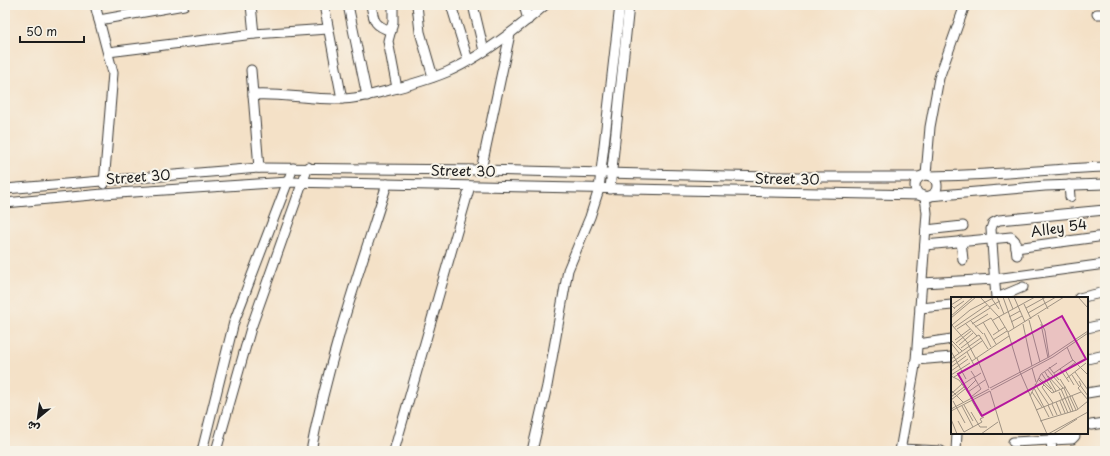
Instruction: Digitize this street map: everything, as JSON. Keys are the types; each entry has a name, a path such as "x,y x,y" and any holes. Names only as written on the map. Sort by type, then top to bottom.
{"street":[{"path":"95,5 108,52 113,84 102,194"},
{"path":"99,20 184,5"},
{"path":"251,5 254,34"},
{"path":"324,5 342,99"},
{"path":"348,5 367,96"},
{"path":"371,5 374,22 380,27 391,31"},
{"path":"393,5 394,18 388,41 396,88"},
{"path":"417,5 420,32 433,77"},
{"path":"451,5 468,60"},
{"path":"473,5 484,51"},
{"path":"524,5 528,20"},
{"path":"253,95 276,94 317,99 342,99 367,96 433,77 484,51 510,34 546,5"},
{"path":"532,451 547,386 568,270 590,217 599,189 620,5"},
{"path":"610,189 629,5"},
{"path":"925,176 930,127 939,78 965,5"},
{"path":"108,52 254,34 328,30"},
{"path":"481,170 510,34"},
{"path":"251,70 259,168"},
{"name":"Street 30","path":"5,189 259,168 513,170 772,177 969,176 1049,169 1105,167"},
{"path":"202,451 234,322 289,182 293,168"},
{"path":"216,451 251,328 308,168"},
{"path":"513,170 513,187"},
{"path":"925,196 935,190 936,186 934,178 925,176 916,181 916,189 925,196 927,212 926,230 918,344 900,450 936,449 941,451"},
{"name":"Street 30","path":"5,204 102,194 289,182 925,196 1069,185 1105,184"},
{"path":"311,451 334,354 387,184"},
{"path":"1069,185 1070,197"},
{"path":"394,451 470,186"},
{"path":"997,297 991,234 993,223 999,220 1105,210"},
{"path":"926,230 963,226"},
{"path":"925,245 961,241 991,234"},
{"name":"Alley 54","path":"991,234 1013,238 1016,252 1105,236"},
{"path":"961,241 963,260"},
{"path":"922,283 995,278 1105,264"},
{"path":"1000,297 1023,288"},
{"path":"1082,297 1105,292"},
{"path":"920,308 951,305"},
{"path":"234,322 251,328"},
{"path":"1088,328 1105,324"},
{"path":"918,344 951,339"},
{"path":"1088,359 1105,355"},
{"path":"916,360 951,357"},
{"path":"1088,393 1105,390"},
{"path":"1091,425 1105,423"},
{"path":"956,451 957,434"},
{"path":"1013,442 1072,439 1075,434"},
{"path":"1051,440 1052,451"}]}
